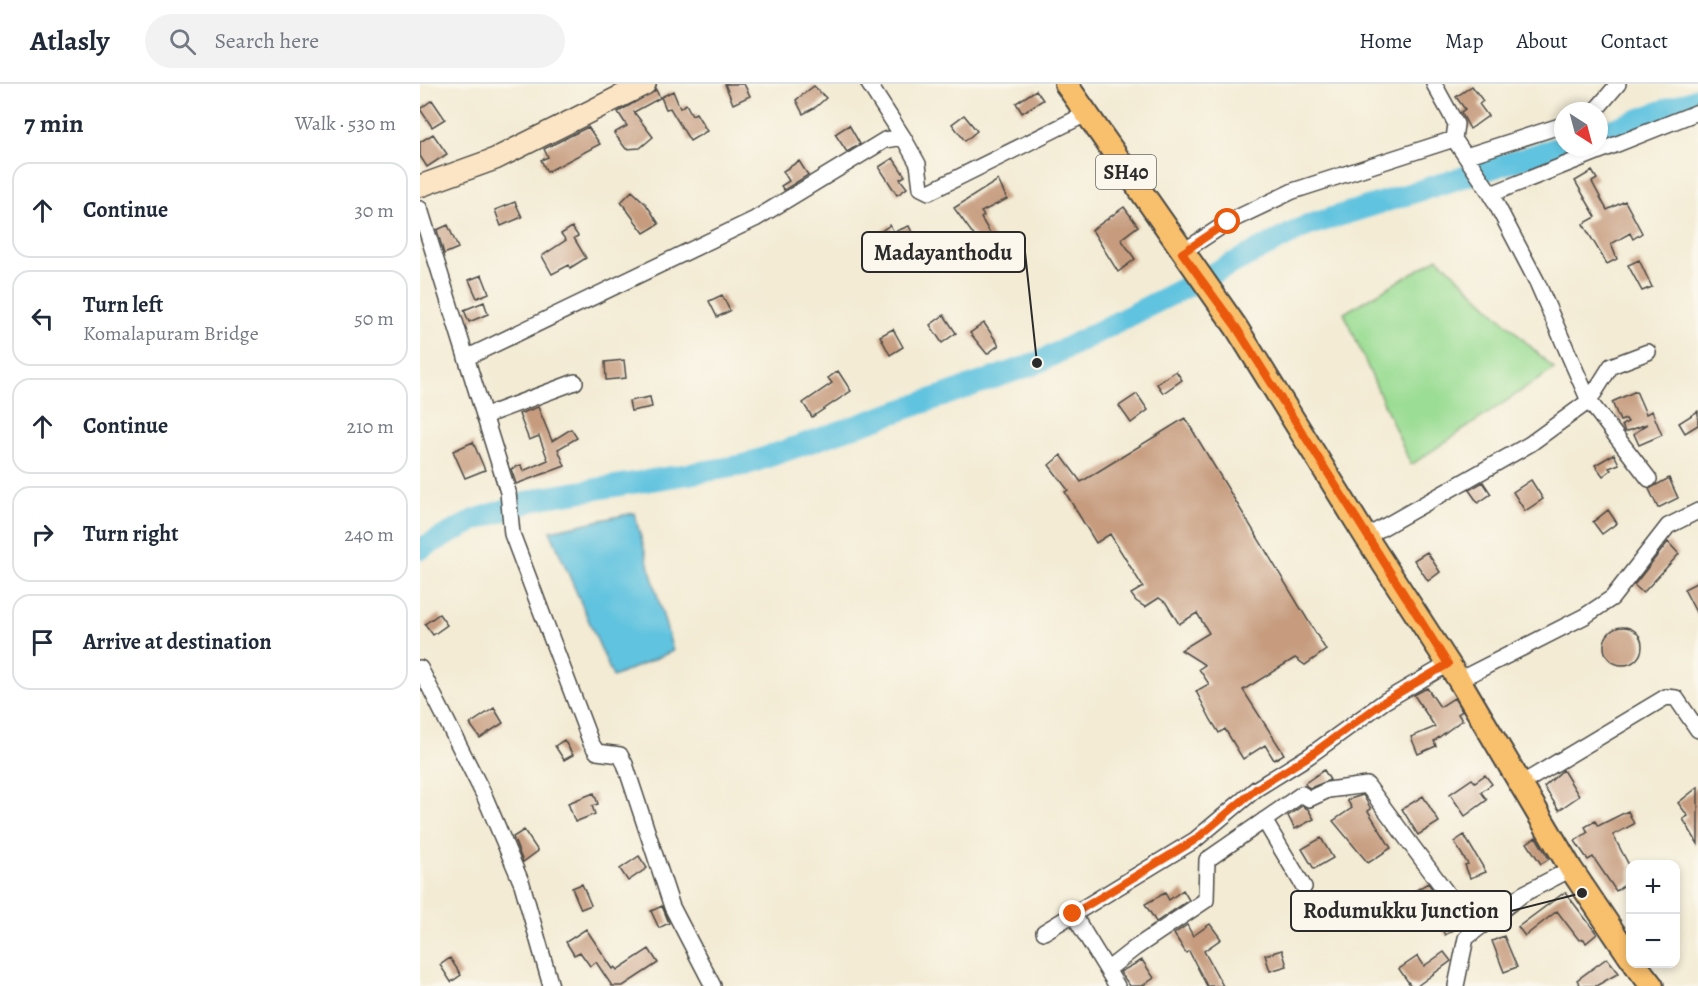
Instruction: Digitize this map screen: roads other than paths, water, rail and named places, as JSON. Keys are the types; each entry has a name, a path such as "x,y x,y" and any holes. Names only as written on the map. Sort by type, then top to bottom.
{"main road":[{"path":"420,186 495,159 645,84"},
{"name":"SH40","path":"1066,84 1184,257 1236,327 1366,537 1454,672 1571,869 1626,951"},
{"path":"1639,968 1652,986"}],"street":[{"path":"869,84 918,164 921,188 928,192 1086,114"},
{"path":"1434,84 1456,124 1454,139 1491,194 1537,282 1589,401 1649,479"},
{"path":"1603,102 1618,84"},
{"path":"1491,194 1698,112"},
{"path":"1469,161 1554,128"},
{"path":"466,358 755,219 885,140 903,137"},
{"path":"1184,257 1228,222 1293,191 1454,139"},
{"path":"420,209 508,492 512,534 591,743 597,752 620,755 625,764 672,907 713,986"},
{"path":"1366,537 1530,444 1589,401 1611,366 1648,352"},
{"path":"484,416 575,382"},
{"path":"1044,932 1195,840 1256,789 1309,756 1385,701 1585,616 1612,598 1668,526 1698,511"},
{"path":"421,672 484,795 522,884 551,986"},
{"path":"1521,784 1666,697 1677,698 1697,731"},
{"path":"1107,970 1206,900 1207,860 1302,794 1309,799 1329,790 1367,785 1452,900 1468,903 1482,926"},
{"path":"1264,820 1304,887"},
{"path":"1456,986 1466,938 1523,894 1571,869"},
{"path":"1073,914 1118,986"}],"water":[{"path":"634,513 673,651 613,677 550,531"}],"waterway":[{"path":"1608,131 1698,98"},
{"path":"420,549 475,520 541,498 744,465 1037,363 1306,226 1554,149"}],"place":[{"name":"Madayanthodu","path":"1037,363"},
{"name":"Rodumukku Junction","path":"1582,893"}]}
